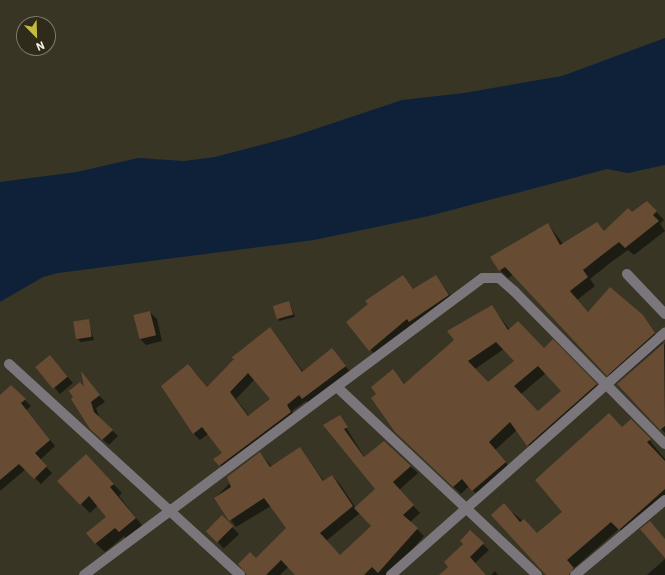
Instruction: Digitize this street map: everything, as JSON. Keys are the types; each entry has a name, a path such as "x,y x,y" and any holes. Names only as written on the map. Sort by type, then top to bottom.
{"street":[{"path":"627,274 665,314"},
{"path":"84,575 338,388 476,282 490,277 499,278 514,291 605,387 665,444"},
{"path":"391,575 466,506 605,387 665,333"},
{"path":"9,364 172,509 240,575"},
{"path":"338,388 466,506 537,575"},
{"path":"575,575 665,500"}],"water":[{"path":"665,38 665,165 628,173 607,169 429,216 314,240 58,273 43,277 0,302 0,182 77,172 138,158 184,161 215,157 291,137 402,100 464,93 562,76"}],"building":[{"path":"647,201 657,211 653,215 659,221 625,248 619,242 602,255 583,270 588,277 570,291 588,312 610,287 643,315 655,333 607,376 505,267 499,271 490,257 548,223 560,245 597,222 604,231 628,208 632,212"},
{"path":"403,275 413,289 436,275 449,295 409,322 407,319 369,351 346,322 368,304 365,301"},
{"path":"289,301 293,314 277,319 273,306"},
{"path":"492,305 508,330 518,321 544,348 553,339 597,384 527,446 510,422 489,442 506,462 472,491 462,479 453,487 395,432 371,398 376,394 371,387 393,369 404,384 454,340 447,331","holes":["496,342 514,361 488,382 468,361","538,366 561,391 538,411 514,386"]},
{"path":"150,311 156,335 140,339 134,315"},
{"path":"89,319 92,337 76,339 73,322"},
{"path":"270,327 302,372 332,348 346,366 302,399 299,395 287,405 291,412 219,466 213,459 222,453 202,427 193,434 161,386 188,364 207,387 234,359 231,358","holes":["248,373 270,399 248,416 230,392"]},
{"path":"664,343 665,426 660,430 617,384"},
{"path":"50,355 68,377 53,389 35,367"},
{"path":"81,371 100,395 91,402 94,412 113,430 102,440 90,429 71,399 73,397 69,391 80,382 84,387"},
{"path":"11,385 26,399 21,403 50,440 35,453 47,466 34,479 19,464 0,480 0,395"},
{"path":"609,413 622,427 631,419 651,439 647,442 665,461 665,489 619,530 611,522 567,560 574,568 569,575 546,575 491,515 504,503 520,522 524,519 537,533 562,512 535,480"},
{"path":"340,415 348,427 344,429 364,457 384,441 411,466 393,482 414,505 403,515 418,528 378,573 372,567 364,575 295,575 281,560 266,575 247,575 238,564 250,552 256,558 286,528 264,498 229,521 214,498 231,487 227,477 260,452 270,467 300,447 323,481 332,475 353,506 320,533 340,555 371,526 354,508 375,489 323,425"},
{"path":"86,454 114,484 110,487 136,518 119,532 115,528 95,544 86,533 106,517 89,496 80,505 57,481"},
{"path":"222,515 233,526 217,543 206,531"},
{"path":"650,521 665,539 665,558 640,529"},
{"path":"470,530 484,543 470,557 486,575 439,575 448,567 444,562 463,544 460,541"}]}
